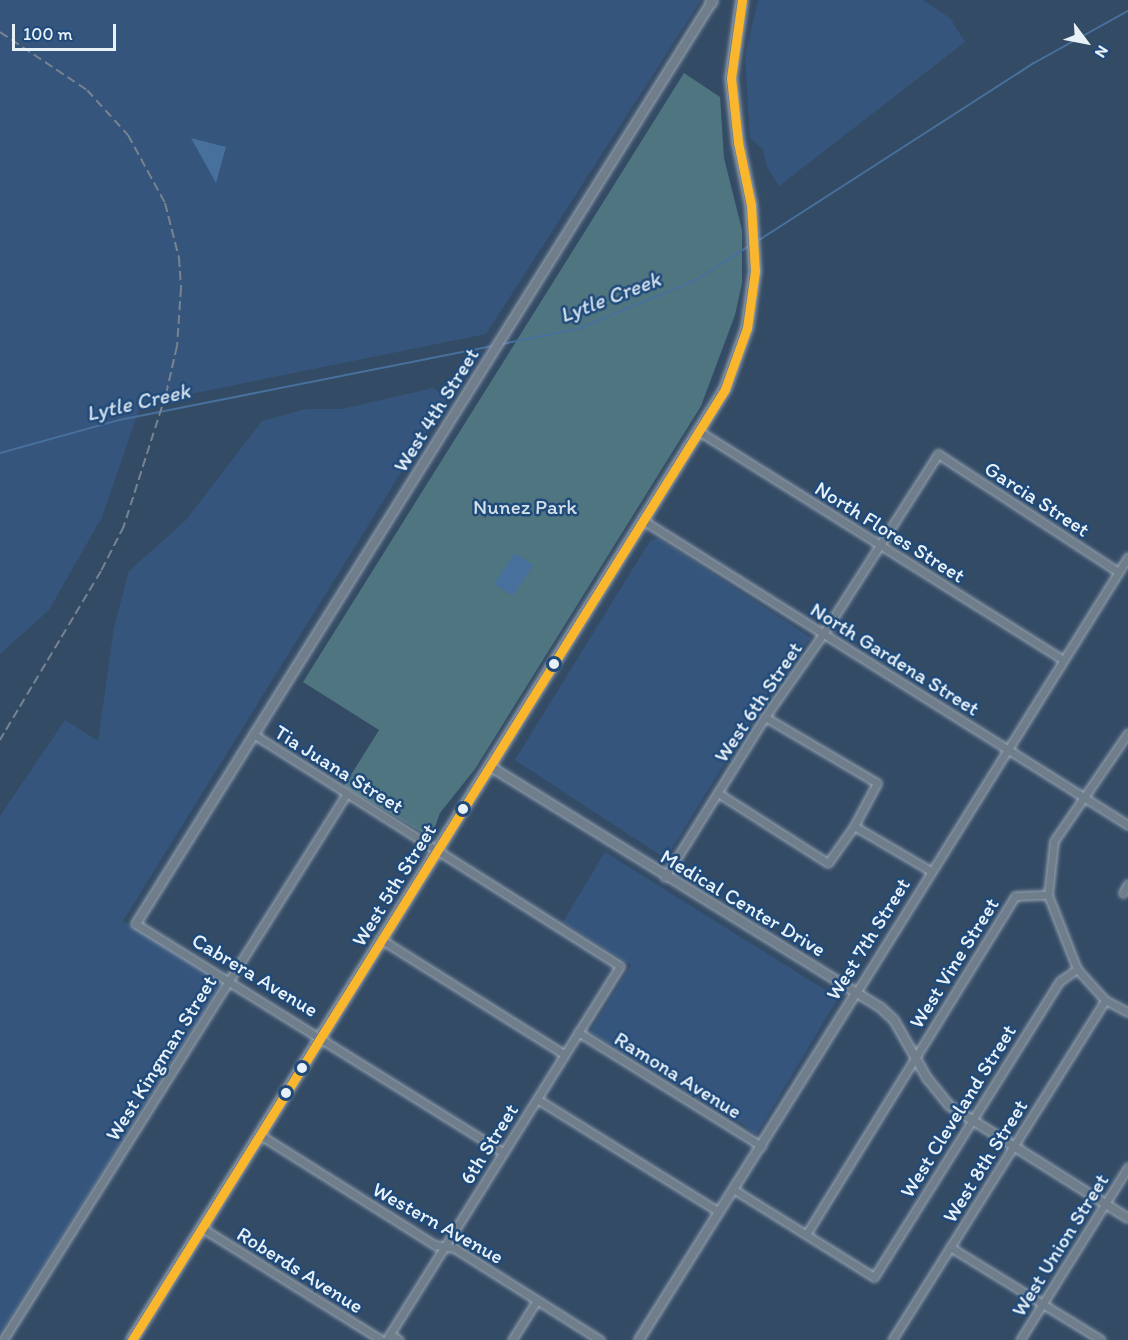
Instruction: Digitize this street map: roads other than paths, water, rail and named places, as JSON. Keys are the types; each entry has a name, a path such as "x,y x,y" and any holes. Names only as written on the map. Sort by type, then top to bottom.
{"main road":[{"name":"West 5th Street","path":"132,1340 720,400 740,351 755,271 751,205 737,139 731,78 742,0"}],"street":[{"name":"West 4th Street","path":"190,835 712,1"},
{"name":"North Flores Street","path":"700,432 1062,659"},
{"name":"West 6th Street","path":"665,877 765,717 824,634 938,454"},
{"name":"Garcia Street","path":"938,454 1118,571"},
{"name":"North Gardena Street","path":"645,521 1128,825"},
{"name":"West 7th Street","path":"639,1340 1062,659 1128,557"},
{"path":"718,793 828,863 854,826 877,783 765,717"},
{"name":"Tia Juana Street","path":"253,734 620,966"},
{"path":"1128,734 1053,841 1048,895 1077,969 1105,1000 1128,1012"},
{"name":"Medical Center Drive","path":"491,767 665,877 856,993 894,1020 937,1092 972,1119 1128,1218"},
{"name":"West Kingman Street","path":"3,1340 347,793"},
{"path":"854,826 931,871"},
{"name":"Cabrera Avenue","path":"190,835 136,924 503,1152"},
{"path":"1123,893 1128,884"},
{"name":"West Vine Street","path":"807,1233 1015,896 1048,895"},
{"path":"382,940 564,1054"},
{"name":"6th Street","path":"388,1337 620,966"},
{"name":"West Cleveland Street","path":"807,1233 874,1277 1060,981 1077,969"},
{"name":"West 8th Street","path":"892,1340 1105,1000"},
{"name":"Ramona Avenue","path":"578,1032 761,1146"},
{"path":"537,1099 719,1212"},
{"name":"Western Avenue","path":"260,1135 435,1245 454,1248 600,1340"},
{"name":"West Union Street","path":"1020,1340 1128,1167"},
{"path":"733,1189 807,1233"},
{"name":"Roberds Avenue","path":"202,1228 381,1340"},
{"path":"950,1247 1101,1340"},
{"path":"512,1340 537,1300"},
{"path":"388,1337 399,1340"}],"waterway":[{"name":"Lytle Creek","path":"756,242 1034,63 1128,11"},
{"name":"Lytle Creek","path":"502,344 578,329 696,280 749,246"},
{"name":"Lytle Creek","path":"0,453 119,420 494,346"}],"railway":[{"path":"0,32 87,90 128,135 165,203 179,258 181,288 177,346 166,394 124,526 101,571 0,740"}],"park label":[{"name":"Nunez Park","path":"525,507"}]}
